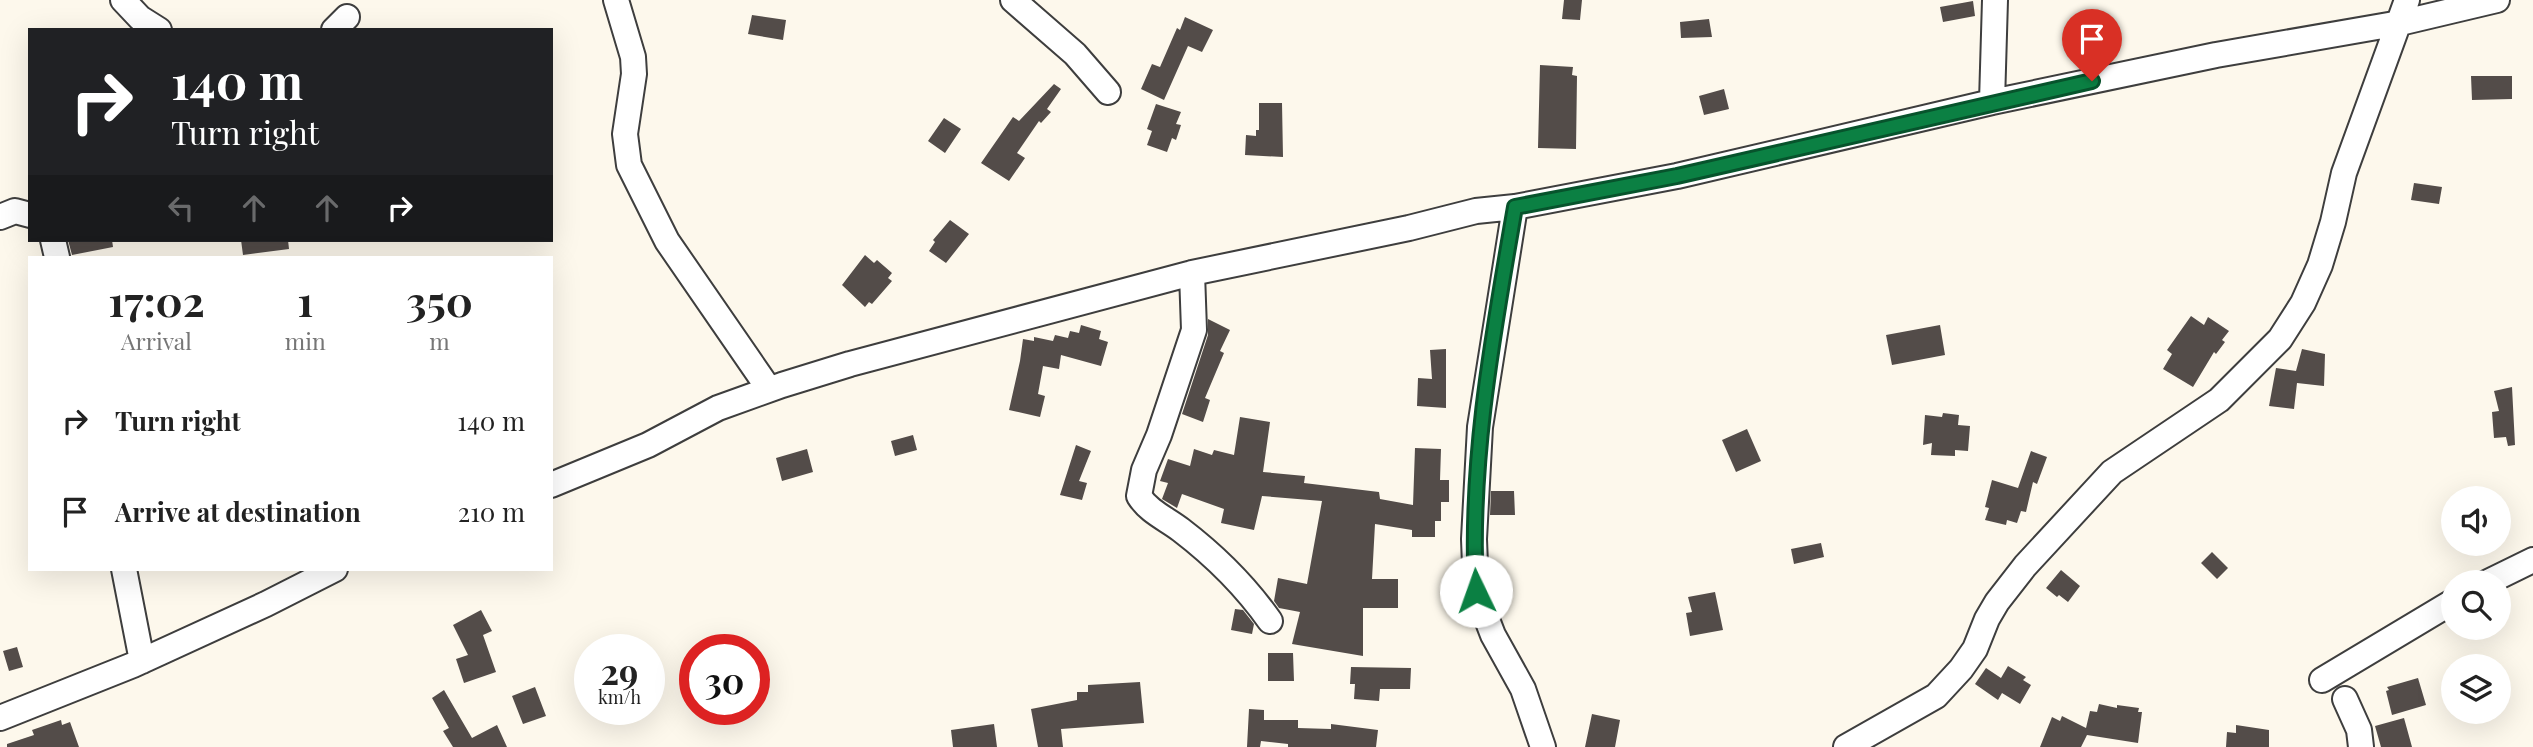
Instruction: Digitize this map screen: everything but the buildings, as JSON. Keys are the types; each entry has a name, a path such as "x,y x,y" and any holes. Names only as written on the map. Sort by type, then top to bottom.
{"street":[{"path":"123,0 139,18 156,28"},
{"path":"616,0 633,57 634,74 625,134 629,165 667,241 769,390"},
{"path":"1013,0 1075,54 1108,92"},
{"path":"1992,102 1995,0"},
{"path":"553,484 648,445 718,408 769,390 850,364 1192,273 1409,228 1476,211 1515,207 1677,176 1992,102 2216,55 2403,11 2497,0"},
{"path":"1846,747 1936,696 1975,649 1997,602 2025,566 2112,472 2219,400 2280,340 2304,303 2320,265 2344,173 2403,11"},
{"path":"1515,207 1480,427 1474,539 1476,591 1493,635 1523,689 1543,747"},
{"path":"0,217 15,211 28,214"},
{"path":"1192,273 1194,330 1159,435 1144,470 1139,496 1146,506 1212,556 1251,595 1270,621"},
{"path":"2511,571 2533,560"},
{"path":"124,571 142,661"},
{"path":"0,719 142,661 267,604 331,571"},
{"path":"2322,680 2441,609"},
{"path":"2345,699 2359,730 2361,747"}],"route":[{"path":"1476,591 1474,539 1480,427 1515,207 1677,176 2092,81"}]}
